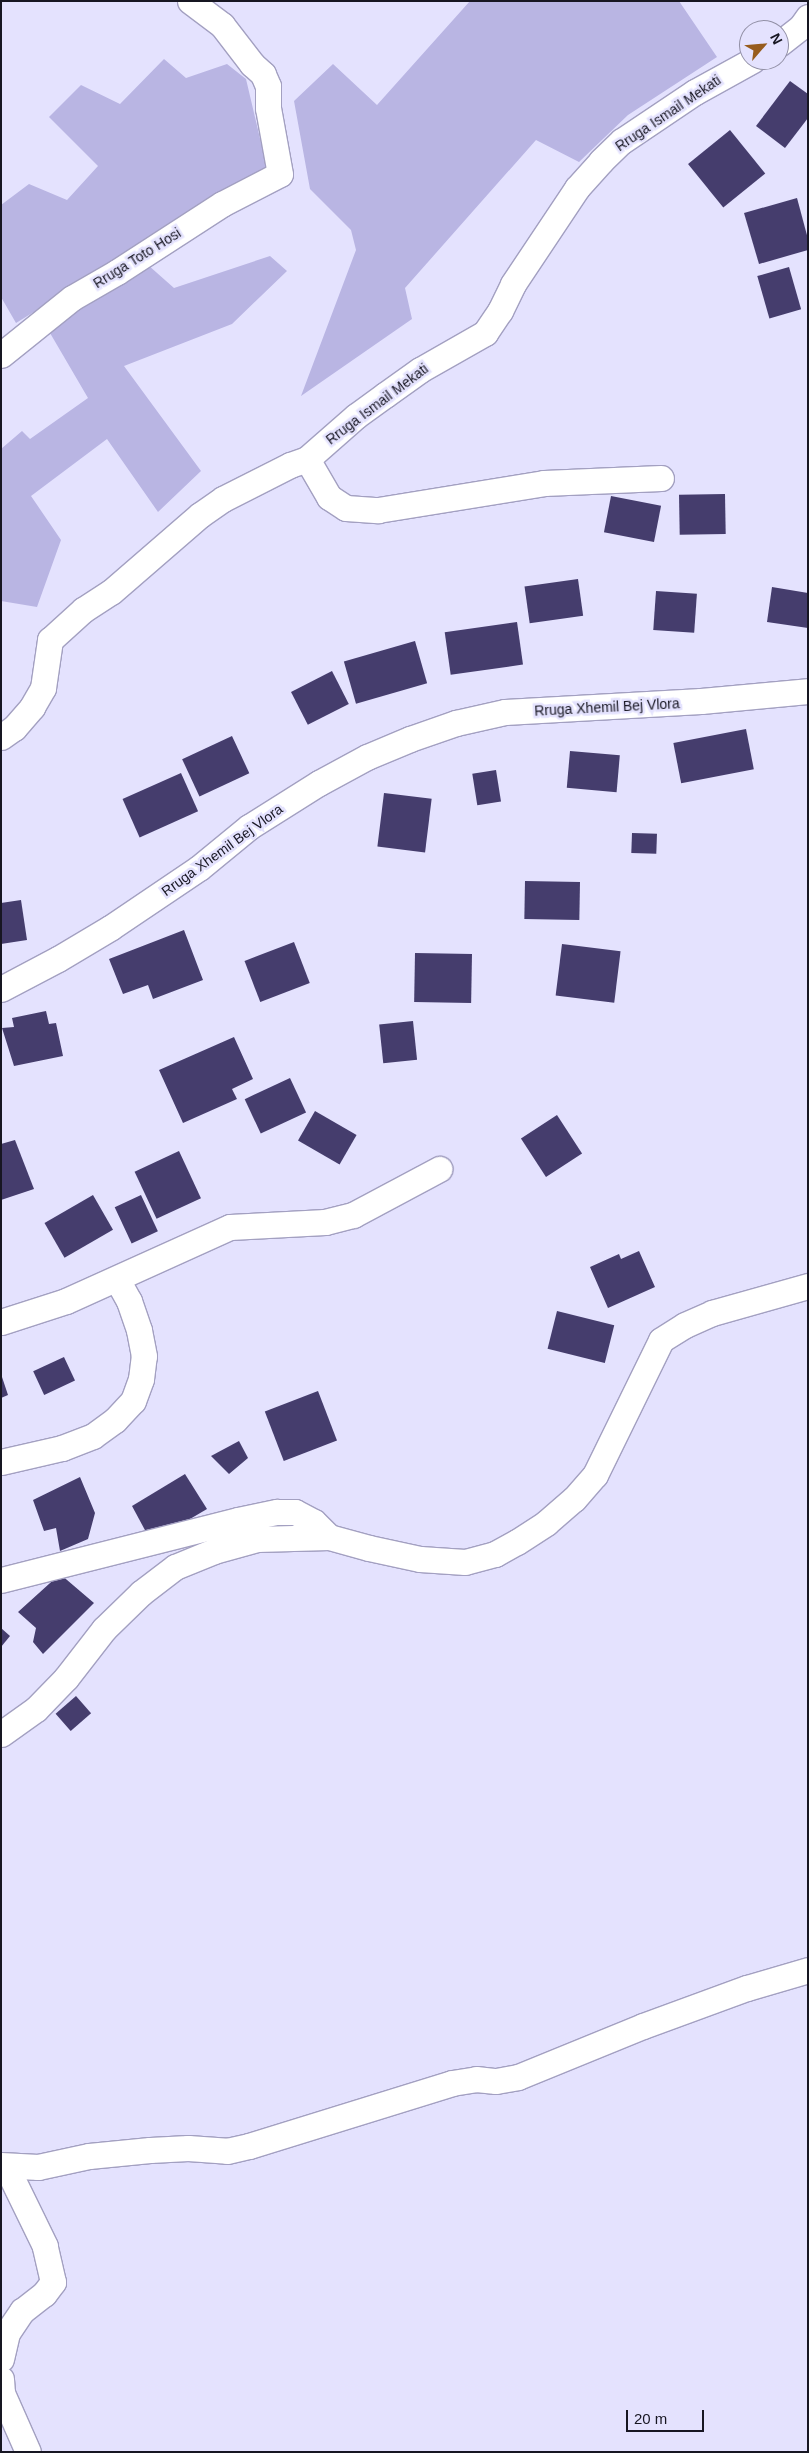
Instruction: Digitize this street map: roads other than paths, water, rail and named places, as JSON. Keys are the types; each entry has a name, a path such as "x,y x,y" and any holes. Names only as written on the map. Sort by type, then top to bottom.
{"street":[{"name":"Rruga Toto Hosi","path":"1,355 72,298 117,272 222,204 280,174 268,108 268,86 263,74 252,64 222,25 190,1"},
{"path":"789,36 801,27 808,17"},
{"name":"Rruga Ismail Mekati","path":"1,737 14,728 32,708 43,688 50,640 83,610 111,592 200,516 223,499 290,465 307,460 356,416 420,370 485,333 500,310 513,284 577,188 622,141 695,92 739,68"},
{"path":"307,460 329,497 346,508 378,510 544,483 661,478"},
{"name":"Rruga Xhemil Bej Vlora","path":"1,989 58,959 110,928 199,868 249,827 319,783 367,757 410,739 456,723 505,712 701,701 808,691"},
{"path":"1,1322 66,1301 230,1227 326,1222 353,1215 439,1168"},
{"path":"1,1462 62,1448 93,1436 114,1420 133,1401 142,1379 144,1356 139,1330 129,1301 117,1279"},
{"path":"1,1734 36,1709 66,1678 104,1629 141,1594 176,1567 214,1551 257,1539 330,1536 369,1548 420,1560 465,1562 495,1554 517,1542 546,1524 574,1499 595,1475 661,1340 685,1324 712,1313 808,1286"},
{"path":"1,1580 238,1520 277,1512 296,1512 314,1522 330,1536"},
{"path":"4,2165 38,2167 89,2156 188,2148 227,2151 250,2146 452,2083 518,2077 643,2026 747,1988 808,1970"},
{"path":"1,2359 8,2333 22,2311 44,2294 53,2282 45,2246 4,2165"},
{"path":"1,2379 2,2393 28,2452"}]}
